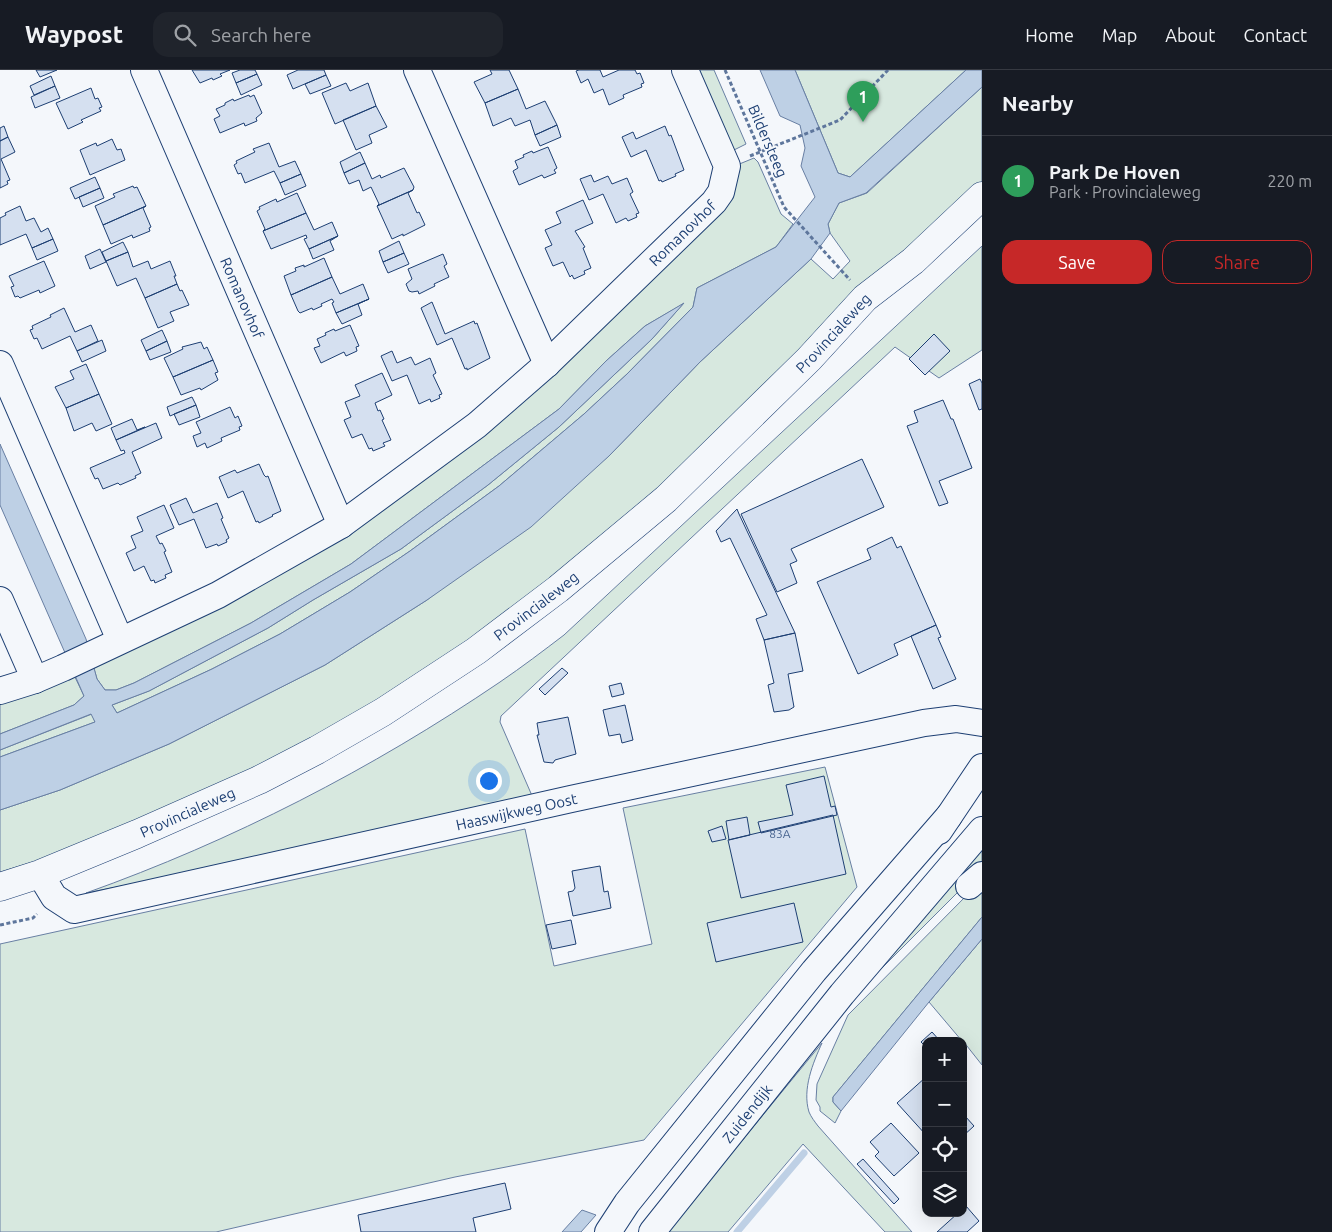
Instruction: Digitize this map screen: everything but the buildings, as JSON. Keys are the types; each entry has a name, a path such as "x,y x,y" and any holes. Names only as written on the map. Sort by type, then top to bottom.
{"main road":[{"name":"Provincialeweg","path":"0,887 47,886 137,834 259,780 317,750 383,712 476,652 558,589 666,499 809,359 865,298 913,261 982,196"}],"street":[{"name":"Romanovhof","path":"144,70 340,525"},
{"path":"417,70 546,364"},
{"path":"685,70 727,166"},
{"name":"Romanovhof","path":"0,691 64,668 218,595 340,525 477,425 546,364 714,202 721,192 727,166"},
{"path":"0,364 109,646"},
{"path":"0,600 34,680"},
{"name":"Haaswijkweg Oost","path":"47,886 74,910 924,723 956,719 982,723"},
{"name":"Zuidendijk","path":"842,994 850,968 982,767"},
{"path":"608,1232 627,1204 814,971 949,816"},
{"name":"Zuidendijk","path":"652,1232 842,994 982,830"}],"path":[{"name":"Bildersteeg","path":"725,70 784,207 865,298"},
{"path":"727,166 840,120 888,70"},
{"path":"0,925 33,918 47,886"}],"shaded area":[{"path":"695,70 714,70 746,144 730,152"},
{"path":"795,70 966,70 850,177 838,173"},
{"path":"982,87 982,185 572,568 354,720 179,806 46,858 0,872 0,810 60,790 169,744 325,665 427,600 609,456 700,362 811,259 833,279 850,261 830,233 828,224 839,203 867,193"},
{"path":"754,158 758,162 781,214 793,224 776,247 697,288 693,307 627,374 584,414 499,486 410,551 350,592 280,634 212,669 117,713 112,705 149,691 268,628 401,549 488,485 559,427 652,339 683,304 645,326 606,361 559,409 351,564 251,623 134,683 116,690 105,690 97,679 93,665 407,490 737,165"},
{"path":"982,246 982,350 939,378 895,347 501,716 500,722 533,798 86,893 194,850 300,801 402,744 516,671 564,635"},
{"path":"74,675 84,696 74,705 0,734 0,704"},
{"path":"92,714 95,722 0,757 0,750"},
{"path":"825,767 857,887 644,1140 455,1177 216,1232 0,1232 0,944 525,829 554,966 652,944 623,808"},
{"path":"982,842 982,868 867,983"},
{"path":"982,884 982,917 833,1097 833,1102 841,1111 835,1123 820,1111 816,1100 817,1084 848,1015 972,890"},
{"path":"982,939 982,1065 967,1046 967,1037 959,1037 929,1002"},
{"path":"822,1043 812,1068 808,1085 807,1103 810,1114 818,1126 912,1232 885,1232 803,1144 728,1232 667,1232"}],"water":[{"path":"760,70 795,70 838,173 850,177 966,70 982,70 982,87 866,193 839,203 828,224 830,233 811,259 700,362 609,456 531,527 427,600 325,665 169,744 60,790 0,810 0,757 95,722 91,714 0,750 0,734 74,705 84,696 0,505 0,444 86,639 97,679 105,690 116,690 134,683 251,623 351,564 559,409 606,361 645,326 684,303 652,339 559,427 488,485 401,549 268,628 149,691 112,705 117,713 212,669 280,634 350,592 499,486 584,414 627,374 693,307 697,288 776,247 815,197 801,166 805,148 800,125 780,116"},
{"path":"982,917 982,939 841,1111 833,1102 833,1097"},
{"path":"582,1210 596,1215 581,1232 562,1232"}],"waterway":[{"path":"737,1232 804,1153"}],"place":[{"name":"Park De Hoven","path":"863,122"}]}
